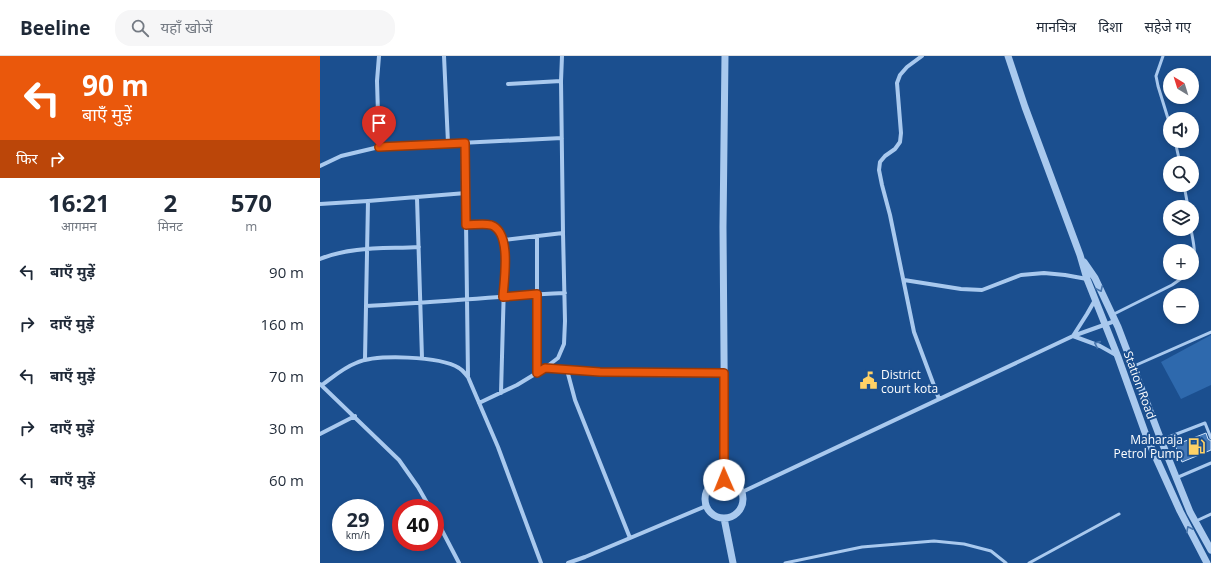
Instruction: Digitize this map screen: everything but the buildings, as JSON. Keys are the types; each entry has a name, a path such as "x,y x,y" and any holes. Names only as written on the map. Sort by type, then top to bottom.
{"street":[{"path":"379,56 377,81 379,147"},
{"path":"444,56 448,143"},
{"path":"479,403 516,385 545,368 558,358 564,344 562,56"},
{"path":"724,480 725,56"},
{"path":"922,56 900,75 897,83 902,133 900,142 895,149 885,156 880,162 879,170 890,215 914,332 939,399"},
{"name":"Station Road","path":"1008,56 1025,107 1080,255 1087,279 1148,438 1180,511 1207,563"},
{"path":"508,84 561,81"},
{"path":"320,166 341,156 379,147 562,138"},
{"path":"465,143 468,377"},
{"path":"320,204 417,198 466,193"},
{"path":"417,198 422,358"},
{"path":"365,360 368,201"},
{"path":"466,225 486,224 493,226 499,232 505,248 501,392"},
{"path":"503,240 563,233"},
{"path":"537,236 537,373"},
{"path":"320,258 342,252 367,249 418,247"},
{"name":"Station Road","path":"1080,255 1095,278 1113,318 1176,478 1196,522 1211,550"},
{"path":"904,280 961,289 982,290 1021,275 1044,273 1087,279"},
{"path":"366,306 421,304 467,299 564,293"},
{"path":"1073,336 1095,300"},
{"path":"742,492 1073,336 1104,324 1113,318"},
{"path":"1073,336 1100,346 1118,357"},
{"path":"425,499 399,460 355,416 321,385 355,363 365,360 422,358 448,362 460,368 468,377 498,447 541,563"},
{"path":"545,368 600,372 724,373"},
{"path":"568,370 575,400 630,538"},
{"path":"320,434 355,416"},
{"path":"724,480 732,481 738,486 744,499 742,507 738,513 731,517 724,518 716,517 710,512 706,506 705,499 706,491 711,485 717,481 724,480"},
{"path":"568,563 706,506"},
{"path":"724,518 733,563"},
{"path":"444,534 459,563"},
{"path":"585,557 587,563"}],"lane":[{"path":"1164,56 1156,76 1166,112"},
{"path":"1113,318 1179,280"},
{"path":"1133,367 1211,332"},
{"path":"1161,440 1205,422 1211,438"},
{"path":"1176,478 1211,463"},
{"path":"1029,563 1119,514"},
{"path":"1196,522 1211,514"},
{"path":"786,563 862,547 934,541 964,544 991,551 1006,563"}],"shaded area":[{"path":"1211,335 1211,385 1181,399 1161,362"}],"place":[{"name":"District court kota","path":"868,381"},
{"name":"Maharaja Petrol Pump","path":"1196,446"}],"route":[{"path":"379,147 465,143 466,225 486,224 493,226 499,232 505,248 503,297 537,294 537,373 545,368 600,372 724,373 724,480"}]}
